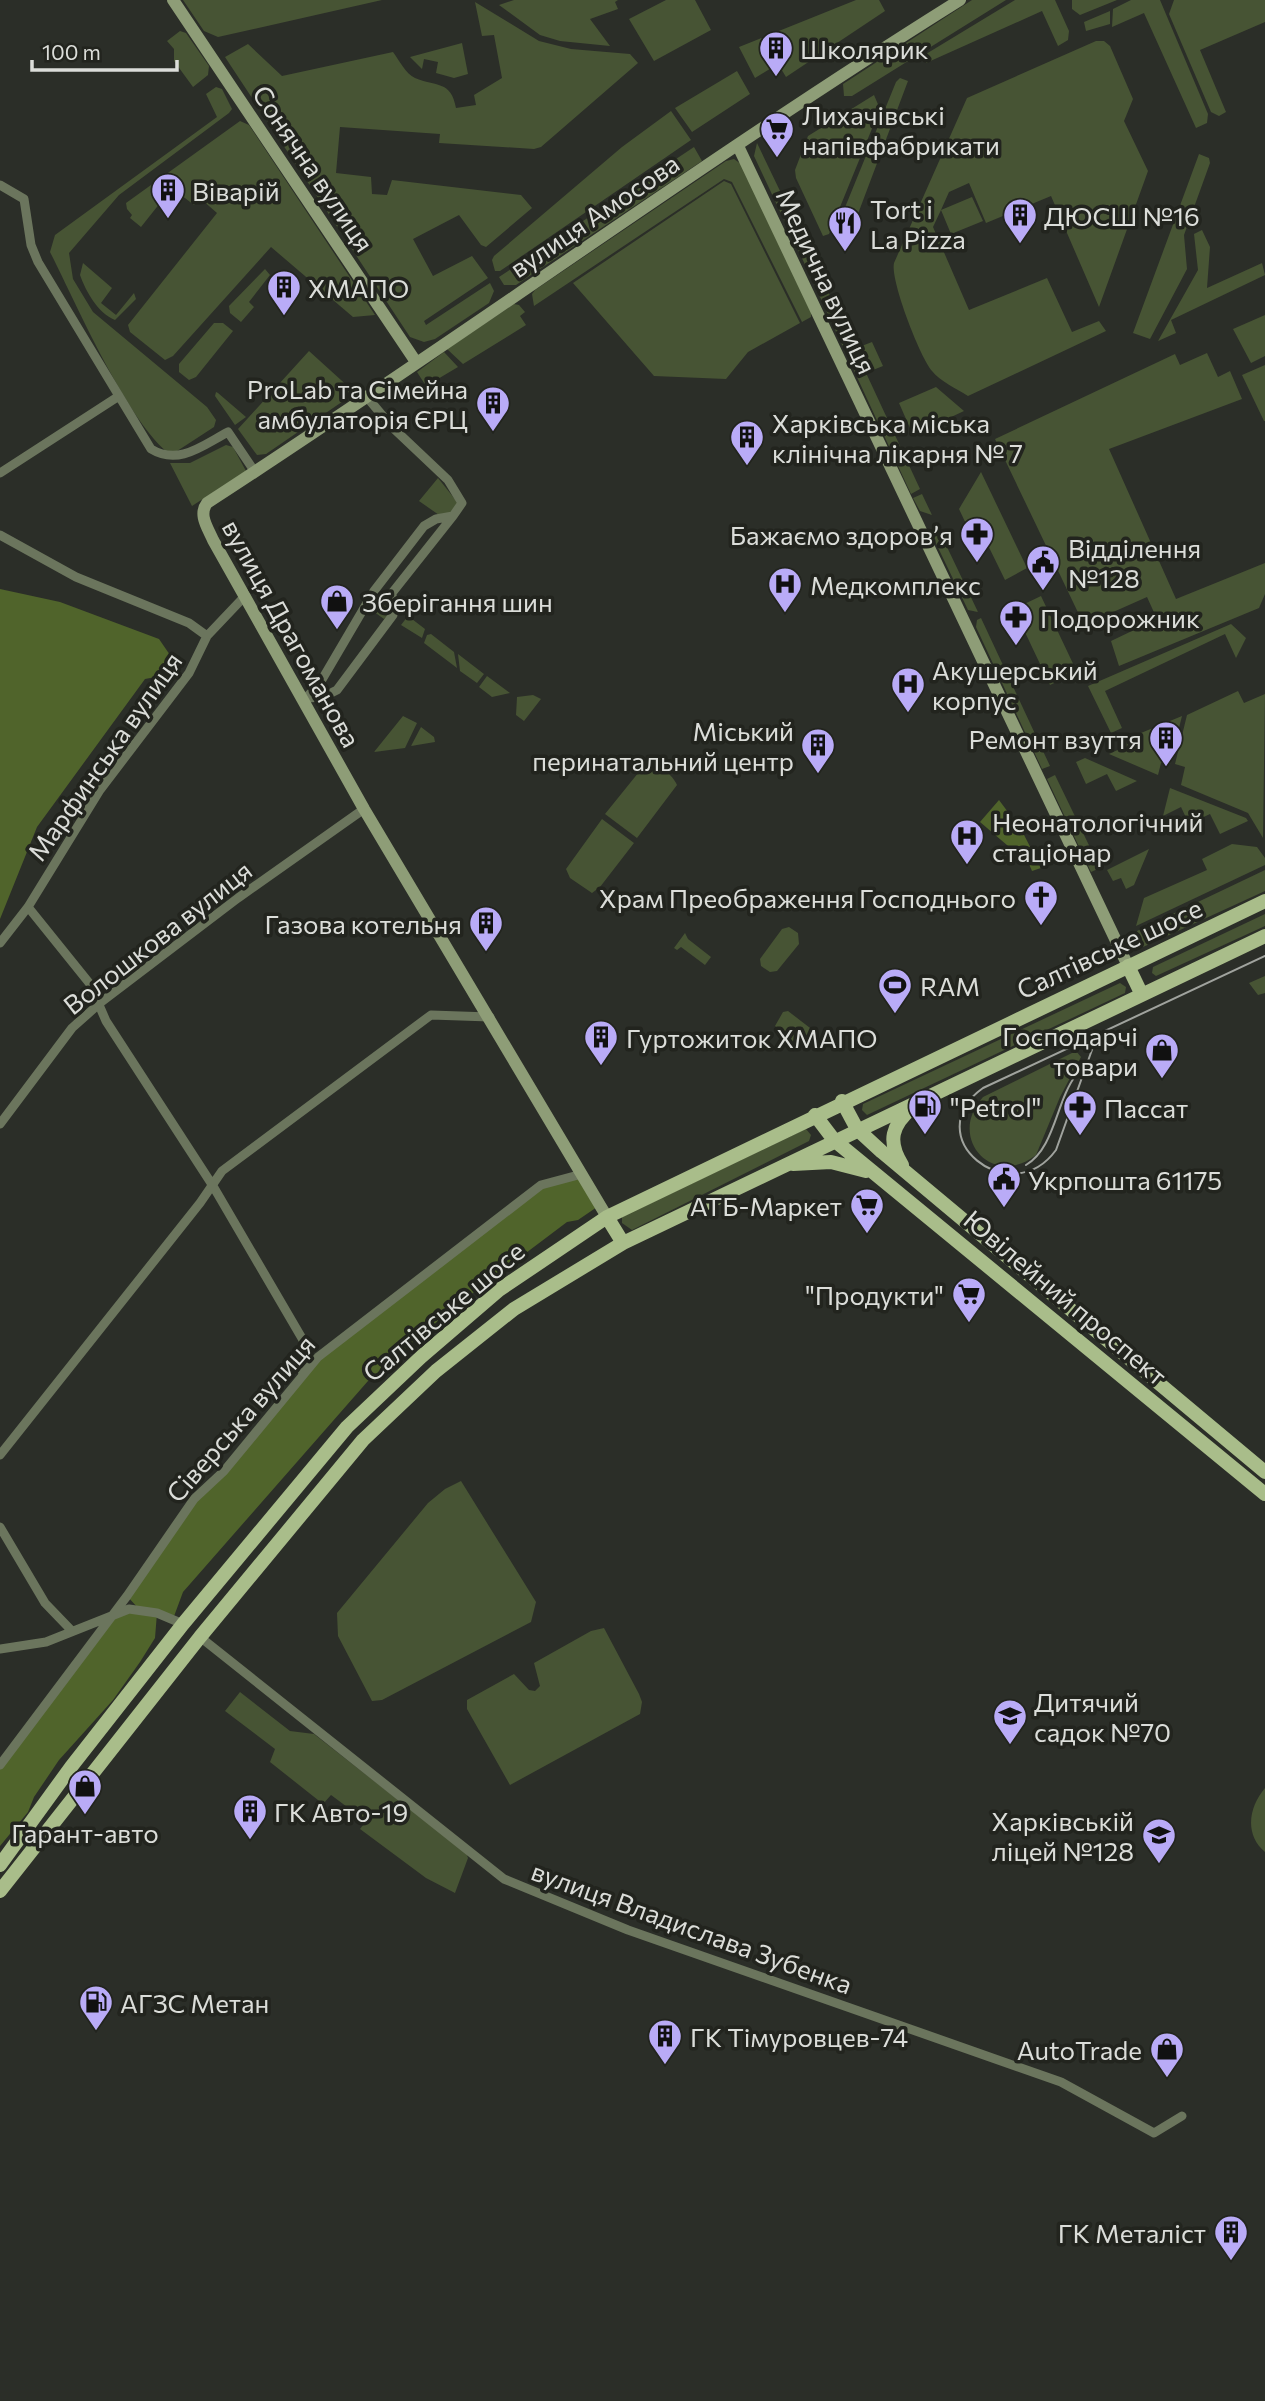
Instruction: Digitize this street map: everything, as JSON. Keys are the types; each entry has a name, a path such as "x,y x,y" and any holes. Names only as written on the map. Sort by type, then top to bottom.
{"main road":[{"name":"Салтівське шосе","path":"0,1865 71,1767 183,1624 347,1427 421,1357 499,1290 607,1216 842,1101 1265,901"},
{"name":"Салтівське шосе","path":"0,1891 200,1637 363,1440 436,1371 514,1309 623,1243 781,1165 1265,936"},
{"path":"1128,966 1141,993"},
{"path":"906,1172 894,1152 891,1138 900,1120 923,1098"},
{"path":"842,1101 857,1129"},
{"name":"Ювілейний проспект","path":"816,1115 834,1140 1265,1494"},
{"name":"Ювілейний проспект","path":"857,1129 1265,1472"},
{"path":"781,1165 839,1162 883,1179"},
{"path":"607,1216 623,1243"},
{"path":"183,1624 200,1637"}],"street":[{"name":"Сонячна вулиця","path":"173,0 416,362"},
{"name":"вулиця Амосова","path":"255,472 738,146 960,0"},
{"name":"Медична вулиця","path":"738,146 1128,966"},
{"path":"0,185 24,199 31,245 38,262 155,452 181,457 228,432 255,472"},
{"path":"0,473 119,396"},
{"path":"305,699 323,697 337,690 393,615 392,593 462,503 456,490 392,427 366,396"},
{"name":"вулиця Драгоманова","path":"255,472 207,503 203,512 213,540 305,699 364,809 607,1216"},
{"path":"305,699 326,675 374,591 424,526 436,519 453,516"},
{"path":"0,535 76,577 188,623 207,635"},
{"name":"Марфинська вулиця","path":"0,943 28,907 100,790 189,673 207,635 244,597"},
{"name":"Волошкова вулиця","path":"0,1124 72,1028 100,1003 364,809"},
{"path":"28,907 90,984 106,1021 213,1186 303,1340 308,1357 298,1381"},
{"path":"0,1455 213,1186 222,1171 431,1015 490,1017"},
{"name":"Сіверська вулиця","path":"0,1765 194,1499 224,1471 318,1357 541,1185 582,1174"},
{"path":"0,1527 45,1603 71,1630"},
{"path":"0,1649 34,1645 114,1612 129,1609 149,1611 183,1624"},
{"name":"вулиця Владислава Зубенка","path":"200,1637 504,1879 628,1930 1061,2082 1154,2133 1182,2116"}],"green space":[{"path":"183,0 382,0 218,37 204,31"},
{"path":"514,0 618,0 615,2 618,9 590,19 610,46 560,41 540,35 499,5"},
{"path":"666,0 695,0 711,30 654,61 629,19"},
{"path":"856,0 879,0 885,11 786,77 780,67 773,67 755,78 739,47"},
{"path":"972,0 1006,0 852,96 844,96 843,84"},
{"path":"1015,0 1055,0 1069,31 1068,40 1058,46 1042,11 926,63 926,54"},
{"path":"1072,0 1117,0 1080,15 1072,9"},
{"path":"1131,0 1160,0 1208,114 1207,123 1196,128 1144,13 1112,27 1113,9"},
{"path":"1174,0 1265,0 1265,22 1200,50 1226,112 1219,116 1211,112 1169,14"},
{"path":"475,2 539,41 571,49 630,54 638,63 541,147 534,149 439,143 440,134 340,127 336,173 371,177 372,194 387,195 392,180 521,195 532,208 486,247 481,245 459,215 413,239 433,276 472,256 488,278 424,321 426,325 490,283 494,291 489,303 435,339 424,342 410,337 225,57 248,44 282,76 393,52 412,76 446,89 454,99 456,108 476,105 474,95 502,78 494,35 482,36"},
{"path":"1110,11 1110,24 1086,31 1084,22"},
{"path":"180,31 186,33 209,66 208,75 193,87 174,61 174,49 167,41"},
{"path":"1096,41 1104,41 1110,46 1133,99 1124,121 1148,171 1099,307 1051,196 986,223 969,183 949,192 933,227 969,310 1047,278 1072,332 1099,321 1106,331 968,396 939,378 927,363 901,301 894,263 967,98"},
{"path":"462,43 468,74 454,78 436,73 438,62 424,59 422,69 410,57"},
{"path":"737,71 750,94 692,132 675,108"},
{"path":"900,78 908,81 847,243 838,240 835,232 896,82"},
{"path":"216,87 222,89 232,109 229,113 119,195 69,253 73,279 93,312 207,407 216,420 214,427 171,455 155,439 121,391 50,252 55,235 217,117 206,94"},
{"path":"874,95 880,109 829,234 823,236 796,178 795,170 808,136"},
{"path":"671,111 691,140 500,271 495,271 492,260 494,256 622,147"},
{"path":"240,121 249,125 375,315 353,317 271,247 173,356 165,360 130,332 128,325 217,213 201,199 194,205 172,188 141,227 130,218 132,215 126,203"},
{"path":"757,143 818,270 814,272 808,271 754,156"},
{"path":"694,147 702,161 516,285 504,285 499,277"},
{"path":"1199,154 1209,158 1210,163 1184,235 1187,269 1150,339 1133,333"},
{"path":"734,159 741,164 811,317 802,322 732,182 724,179 534,306 532,294 535,290 726,161"},
{"path":"724,181 731,184 800,323 748,352 726,379 654,376 573,283"},
{"path":"972,197 983,221 951,234 941,210"},
{"path":"1202,230 1210,247 1207,288 1262,263 1265,275 1171,320 1176,333 1158,341 1198,270 1194,234"},
{"path":"83,263 112,288 101,303 116,315 134,293 136,299 115,320 103,312 89,295 80,275"},
{"path":"265,269 270,275 249,302 254,307 241,322 230,313 229,306"},
{"path":"820,274 920,489 911,494 814,284 813,278"},
{"path":"514,304 519,305 525,312 520,316 526,325 463,364 447,349"},
{"path":"1265,315 1265,356 1251,363 1233,329"},
{"path":"214,323 223,323 233,331 196,377 189,380 179,372 179,364"},
{"path":"872,342 883,366 873,370 869,368 859,347"},
{"path":"309,351 352,390 352,395 266,454 257,455 238,429"},
{"path":"444,352 458,367 426,386 417,372"},
{"path":"1207,353 1218,377 1230,371 1242,399 1109,449 1176,599 1265,563 1265,594 1259,608 1119,666 1111,641 1157,619 1147,597 1084,625 995,439 1175,354 1180,365"},
{"path":"1265,365 1265,421 1264,421 1242,375"},
{"path":"936,387 964,411 913,435 899,403"},
{"path":"216,392 246,417 235,425 215,396"},
{"path":"226,445 233,447 246,471 192,506 170,463 190,463"},
{"path":"981,472 1027,568 1005,580 979,527 968,528 959,509"},
{"path":"438,478 458,503 451,513 439,515 419,501"},
{"path":"922,494 932,515 920,511 913,498"},
{"path":"937,526 978,612 968,610 931,533"},
{"path":"0,589 60,602 159,639 170,655 161,676 145,679 37,827 0,919"},
{"path":"1041,596 1077,672 1050,685 1014,609"},
{"path":"378,600 389,609 389,615 384,619 370,609 373,601"},
{"path":"408,616 425,629 422,638 401,625"},
{"path":"981,618 1050,766 1042,769 976,627 977,620"},
{"path":"1231,624 1246,638 1236,658 1225,634 1105,691 1122,728 1111,733 1088,686"},
{"path":"431,634 454,652 457,668 424,643 427,635"},
{"path":"458,654 484,674 477,683 460,671"},
{"path":"487,676 510,693 492,697 479,687"},
{"path":"1238,691 1244,703 1265,694 1263,838 1248,813 1181,785 1185,767 1175,764 1187,715"},
{"path":"533,695 541,699 524,721 516,715 517,697"},
{"path":"403,716 417,723 405,748 374,752"},
{"path":"1182,716 1170,764 1161,763 1158,775 1109,754 1126,746 1124,740"},
{"path":"421,727 434,737 435,742 411,746"},
{"path":"1085,758 1137,781 1116,791 1107,774 1086,784 1076,762"},
{"path":"647,762 665,770 677,785 637,838 605,814"},
{"path":"1055,775 1100,868 1091,872 1047,779"},
{"path":"1170,788 1248,821 1220,834 1210,814 1189,824 1181,807 1163,816"},
{"path":"999,800 1022,831 1041,868 1032,871 1029,864 980,822"},
{"path":"602,819 634,843 600,887 592,893 570,878 566,869"},
{"path":"1232,844 1257,847 1265,858 1265,865 1136,926 1144,898 1207,870 1202,859"},
{"path":"1149,849 1134,885 1126,889 1121,878 1113,881 1107,870"},
{"path":"1265,870 1265,891 1143,947 1137,931"},
{"path":"1265,914 1265,926 1156,976 1152,973 1153,967"},
{"path":"789,927 798,933 799,944 777,971 770,972 761,966 760,959 782,929"},
{"path":"685,933 688,939 711,957 705,965 681,947 677,950 674,948"},
{"path":"1265,976 1265,993 1258,995 1249,983"},
{"path":"1120,983 1126,987 1125,993 867,1115 862,1110 863,1104"},
{"path":"788,1011 814,1031 814,1036 804,1047 796,1045 775,1026 783,1012"},
{"path":"1076,1051 1081,1057 1060,1097 1036,1155 1020,1164 1004,1166 979,1154 972,1142 970,1128 973,1113 983,1097"},
{"path":"806,1129 811,1135 809,1141 632,1230 622,1223 622,1217"},
{"path":"582,1174 600,1205 578,1220 567,1222 453,1308 368,1381 183,1592 173,1619 157,1613 155,1638 140,1662 113,1700 59,1760 34,1797 28,1812 0,1846 0,1765 114,1612 139,1609 127,1596 208,1483 318,1357 541,1185"},
{"path":"461,1481 536,1602 531,1622 382,1700 372,1701 338,1636 337,1613 428,1503 445,1489"},
{"path":"604,1628 639,1694 642,1702 640,1714 510,1785 467,1709 467,1700 514,1674 529,1690 535,1691 540,1686 534,1663 591,1631"},
{"path":"240,1692 290,1731 314,1734 466,1853 468,1858 455,1893 426,1878 360,1829 366,1821 331,1795 323,1804 270,1762 275,1749 225,1711"},
{"path":"1265,1788 1265,1852 1254,1837 1251,1820 1255,1803"}],"tram line":[{"path":"1103,1035 1093,1047 1056,1150 1037,1167 1016,1174 995,1171 977,1161 965,1145 960,1127 965,1107 983,1088 1265,956"},
{"path":"1026,1165 1043,1147 1076,1075"}],"place":[{"name":"Школярик","path":"776,78"},
{"name":"Лихачівські напівфабрикати","path":"777,159"},
{"name":"Віварій","path":"168,220"},
{"name":"ДЮСШ №16","path":"1020,245"},
{"name":"Tort i La Pizza","path":"845,253"},
{"name":"ХМАПО","path":"284,317"},
{"name":"ProLab та Сімейна амбулаторія ЄРЦ","path":"493,433"},
{"name":"Харківська міська клінічна лікарня № 7","path":"747,467"},
{"name":"Бажаємо здоровʼя","path":"977,564"},
{"name":"Відділення №128","path":"1043,592"},
{"name":"Медкомплекс","path":"785,614"},
{"name":"Зберігання шин","path":"337,631"},
{"name":"Подорожник","path":"1016,647"},
{"name":"Акушерський корпус","path":"908,714"},
{"name":"Ремонт взуття","path":"1166,768"},
{"name":"Міський перинатальний центр","path":"818,775"},
{"name":"Неонатологічний стаціонар","path":"967,866"},
{"name":"Храм Преображення Господнього","path":"1041,927"},
{"name":"Газова котельня","path":"486,953"},
{"name":"RAM","path":"895,1015"},
{"name":"Гуртожиток ХМАПО","path":"601,1067"},
{"name":"Господарчі товари","path":"1162,1080"},
{"name":"\"Petrol\"","path":"925,1136"},
{"name":"Пассат","path":"1080,1137"},
{"name":"Укрпошта 61175","path":"1004,1209"},
{"name":"АТБ-Маркет","path":"867,1235"},
{"name":"\"Продукти\"","path":"969,1324"},
{"name":"Дитячий садок №70","path":"1010,1746"},
{"name":"Гарант-авто","path":"85,1816"},
{"name":"ГК Авто-19","path":"250,1841"},
{"name":"Харківській ліцей №128","path":"1159,1865"},
{"name":"АГЗС Метан","path":"96,2032"},
{"name":"ГК Тімуровцев-74","path":"665,2066"},
{"name":"AutoTrade","path":"1167,2079"},
{"name":"ГК Металіст","path":"1231,2262"}]}
